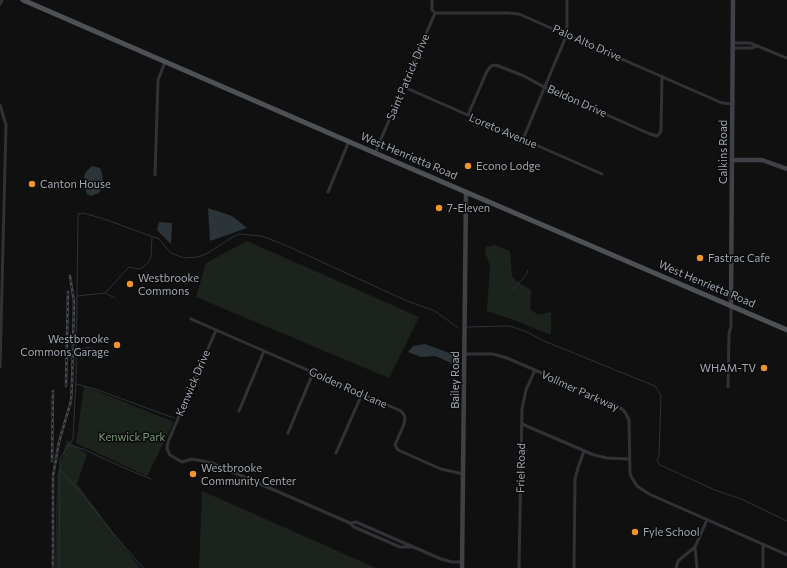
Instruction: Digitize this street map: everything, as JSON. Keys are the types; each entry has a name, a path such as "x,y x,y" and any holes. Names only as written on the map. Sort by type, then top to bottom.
{"main road":[{"name":"West Henrietta Road","path":"23,0 787,330"}],"street":[{"path":"0,4 2,0"},
{"path":"432,0 432,10 435,13"},
{"path":"523,139 566,34 567,0"},
{"name":"Calkins Road","path":"731,305 733,0"},
{"name":"Palo Alto Drive","path":"435,13 514,13 566,34 722,103 733,104"},
{"name":"Saint Patrick Drive","path":"375,153 435,13"},
{"path":"733,46 753,48 756,46 787,58"},
{"path":"155,175 158,80 165,62"},
{"name":"Beldon Drive","path":"468,116 487,71 493,65 499,65 544,87 657,136 661,130 662,76"},
{"name":"Loreto Avenue","path":"404,87 602,174"},
{"path":"0,106 6,125 0,367"},
{"path":"328,192 349,141"},
{"path":"732,160 762,160 787,169"},
{"name":"Bailey Road","path":"462,568 466,192"},
{"path":"728,387 728,334 731,326 731,305"},
{"name":"Golden Rod Lane","path":"191,319 398,410 404,415 405,422 395,445 398,450 441,469 463,474"},
{"name":"Kenwick Drive","path":"216,330 168,442 167,449 170,456 182,462 192,459 212,463 350,523 356,522 446,561 462,562"},
{"path":"239,411 264,351"},
{"name":"Vollmer Parkway","path":"464,354 500,355 613,403 622,409 627,415 630,424 629,459 632,478 640,490 763,545 787,554"},
{"name":"Friel Road","path":"519,568 522,424 524,397 535,370"},
{"path":"288,432 313,372"},
{"path":"336,454 362,394"},
{"path":"522,424 594,455 607,458 629,459"},
{"path":"574,568 576,479 584,451"},
{"path":"676,568 678,561 695,547 707,520"},
{"path":"763,545 763,568"},
{"path":"695,547 697,568"}],"green space":[{"path":"247,241 419,317 389,378 196,297 206,263"},
{"path":"495,245 510,251 512,276 516,281 531,290 530,309 538,315 551,312 551,335 487,311 490,265 485,253 486,247"},
{"name":"Kenwick Park","path":"84,386 174,422 147,476 76,443"},
{"path":"67,440 87,454 77,484 140,568 55,568 57,475"},
{"path":"202,491 376,568 199,568"}],"shaded area":[{"path":"92,166 100,168 103,186 99,193 91,196 87,194 84,178 85,173"},
{"path":"208,208 232,216 247,228 210,241"},
{"path":"159,222 172,223 171,244 157,230"},
{"path":"425,344 457,356 458,359 456,365 435,356 421,357 408,352 413,346"}],"waterway":[{"path":"59,568 60,458 73,439 76,379 78,214 83,213 104,219 159,239 171,253 184,258 198,257 208,253 239,234 262,236 407,301 435,311 458,328"},
{"path":"77,296 105,293 129,267 138,269 142,268 148,263 151,257 152,238"},
{"path":"513,290 526,275 528,270"},
{"path":"105,293 115,298"},
{"path":"467,327 509,326 525,331 544,341 655,386 661,396 659,456 657,461 660,465 715,490 741,499 787,521"},
{"path":"76,351 89,347 94,349"},
{"path":"76,384 95,389 174,418"},
{"path":"69,445 83,449 151,479"},
{"path":"60,470 84,496 111,531 143,568"}],"railway":[{"path":"53,568 53,476 59,442 71,401 72,384 74,302 70,276"},
{"path":"66,386 68,292"},
{"path":"52,461 53,391"}],"place":[{"name":"Econo Lodge","path":"468,166"},
{"name":"Canton House","path":"32,184"},
{"name":"7-Eleven","path":"439,208"},
{"name":"Fastrac Cafe","path":"700,258"},
{"name":"Westbrooke Commons","path":"130,284"},
{"name":"Westbrooke Commons Garage","path":"117,345"},
{"name":"WHAM-TV","path":"764,368"},
{"name":"Westbrooke Community Center","path":"193,474"},
{"name":"Fyle School","path":"635,532"}]}
